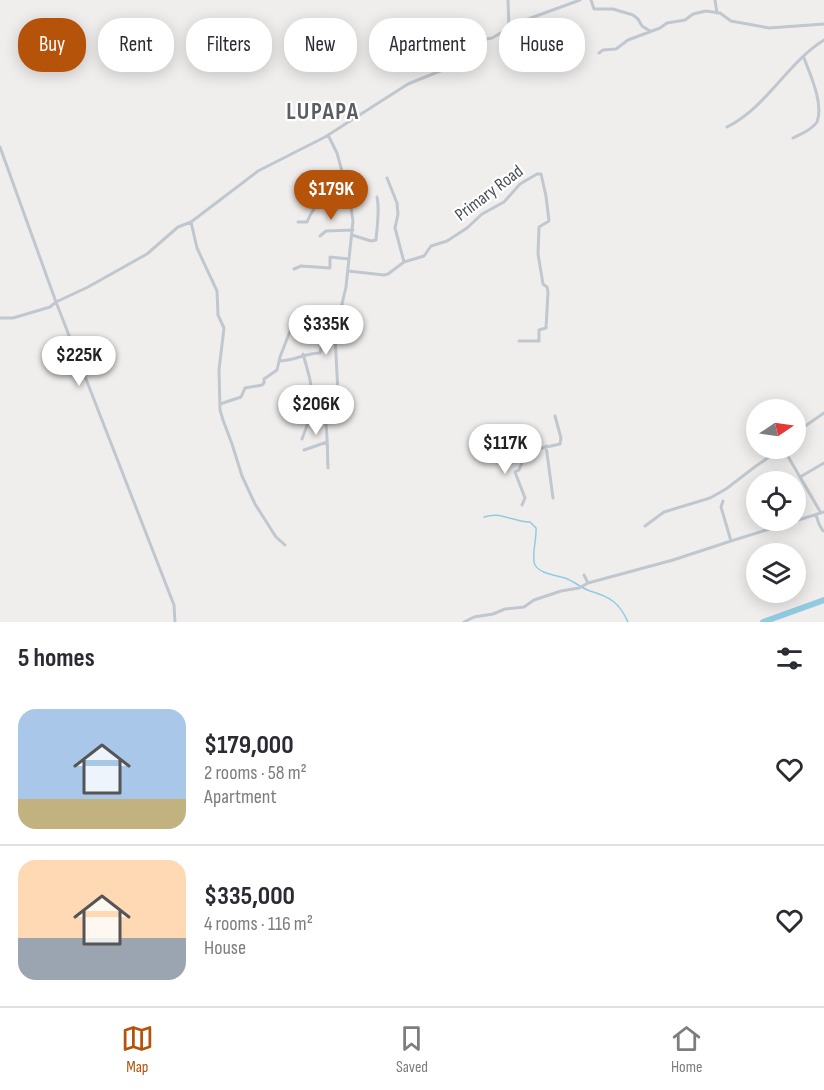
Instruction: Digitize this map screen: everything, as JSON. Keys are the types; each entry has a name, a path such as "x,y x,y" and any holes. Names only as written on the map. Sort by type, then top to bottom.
{"street":[{"path":"508,0 509,18"},
{"path":"534,18 580,0"},
{"path":"591,0 594,9 613,9 633,15 639,19 642,26 650,31"},
{"path":"715,0 717,12"},
{"path":"599,53 603,50 616,50 628,40 667,23 685,20 697,12 717,12 732,21 769,28 824,24"},
{"path":"0,318 13,318 50,308 56,302 147,254 178,227 191,222 258,171 328,135 408,84 445,69 468,45 475,41 492,38 499,34"},
{"path":"727,127 751,112 764,97 777,87 790,69 824,39"},
{"path":"794,138 808,130 817,121 819,113 814,81 804,58"},
{"path":"279,361 287,361 303,354 320,353 323,338 334,317 340,312 348,271 352,230 350,201 337,153 328,135"},
{"path":"0,147 56,302 174,605 175,622"},
{"path":"298,222 308,222 309,215 318,202 335,197 341,170"},
{"name":"Primary Road","path":"404,262 424,256 431,246 454,237 482,214 504,202 520,184 540,173 549,221 539,227 538,244 543,284 547,287 548,292 546,328 539,330 539,341 519,341"},
{"path":"348,271 384,275 404,262 395,228 398,214 397,203 387,178"},
{"path":"352,235 371,241 376,240 377,217 380,209 377,197"},
{"path":"191,222 197,248 217,291 218,315 224,328 219,370 223,420 250,495 276,537 285,545"},
{"path":"320,236 326,231 352,230"},
{"path":"294,269 301,266 330,268 330,257 349,259"},
{"path":"220,404 241,397 245,388 264,383 264,379 277,370 292,326 306,322 313,317 334,317"},
{"path":"328,468 323,405 326,400 335,400 338,394 334,317"},
{"path":"302,439 311,415 313,387 303,354"},
{"path":"312,405 323,405"},
{"path":"806,425 824,413"},
{"path":"522,505 525,498 515,472 519,470 525,456 529,454 528,451 560,444 561,438 555,416"},
{"path":"304,450 327,442"},
{"path":"506,447 500,449 503,460 525,456"},
{"path":"546,447 553,498"},
{"path":"645,526 664,512 710,498 766,459"},
{"path":"806,474 824,464"},
{"path":"806,487 822,513 819,524 823,531"},
{"path":"723,501 721,507 731,541"},
{"path":"464,622 505,609 524,607 534,600 561,591 579,588 673,560 822,513"},
{"path":"584,575 588,584"}],"waterway":[{"path":"484,517 497,515 530,522 536,528 534,562 537,568 568,579 608,598 617,605 628,622"},
{"path":"763,622 824,600"}],"district":[{"name":"LUPAPA","path":"323,111"}]}
